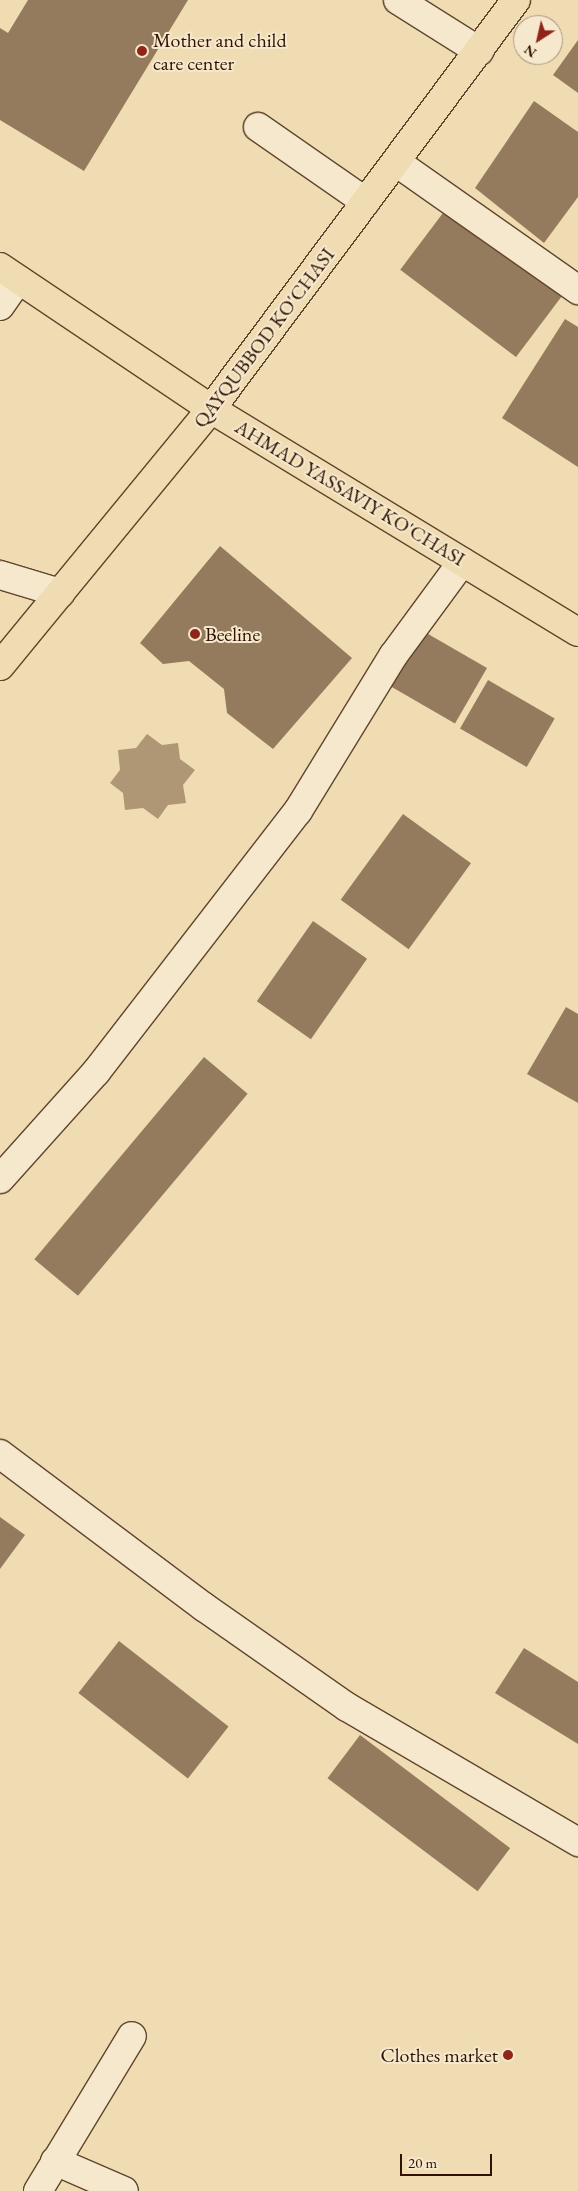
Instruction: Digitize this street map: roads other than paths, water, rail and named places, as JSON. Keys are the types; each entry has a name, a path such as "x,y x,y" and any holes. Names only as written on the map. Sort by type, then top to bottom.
{"main road":[{"name":"QAYQUBBOD KO'CHASI","path":"0,666 211,409 516,0"},
{"name":"AHMAD YASSAVIY KO'CHASI","path":"9,274 211,409 578,632"}],"street":[{"path":"398,0 479,51"},
{"path":"258,126 366,202"},
{"path":"396,162 578,290"},
{"path":"0,306 9,274"},
{"path":"0,1179 96,1072 298,811 393,656 462,562"},
{"path":"0,575 60,593"},
{"path":"0,1454 204,1607 347,1707 578,1842"},
{"path":"38,2191 132,2036"},
{"path":"55,2161 124,2191"}],"place":[{"name":"Mother and child care center","path":"142,51"},
{"name":"Beeline","path":"195,634"},
{"name":"Clothes market","path":"508,2055"}]}
